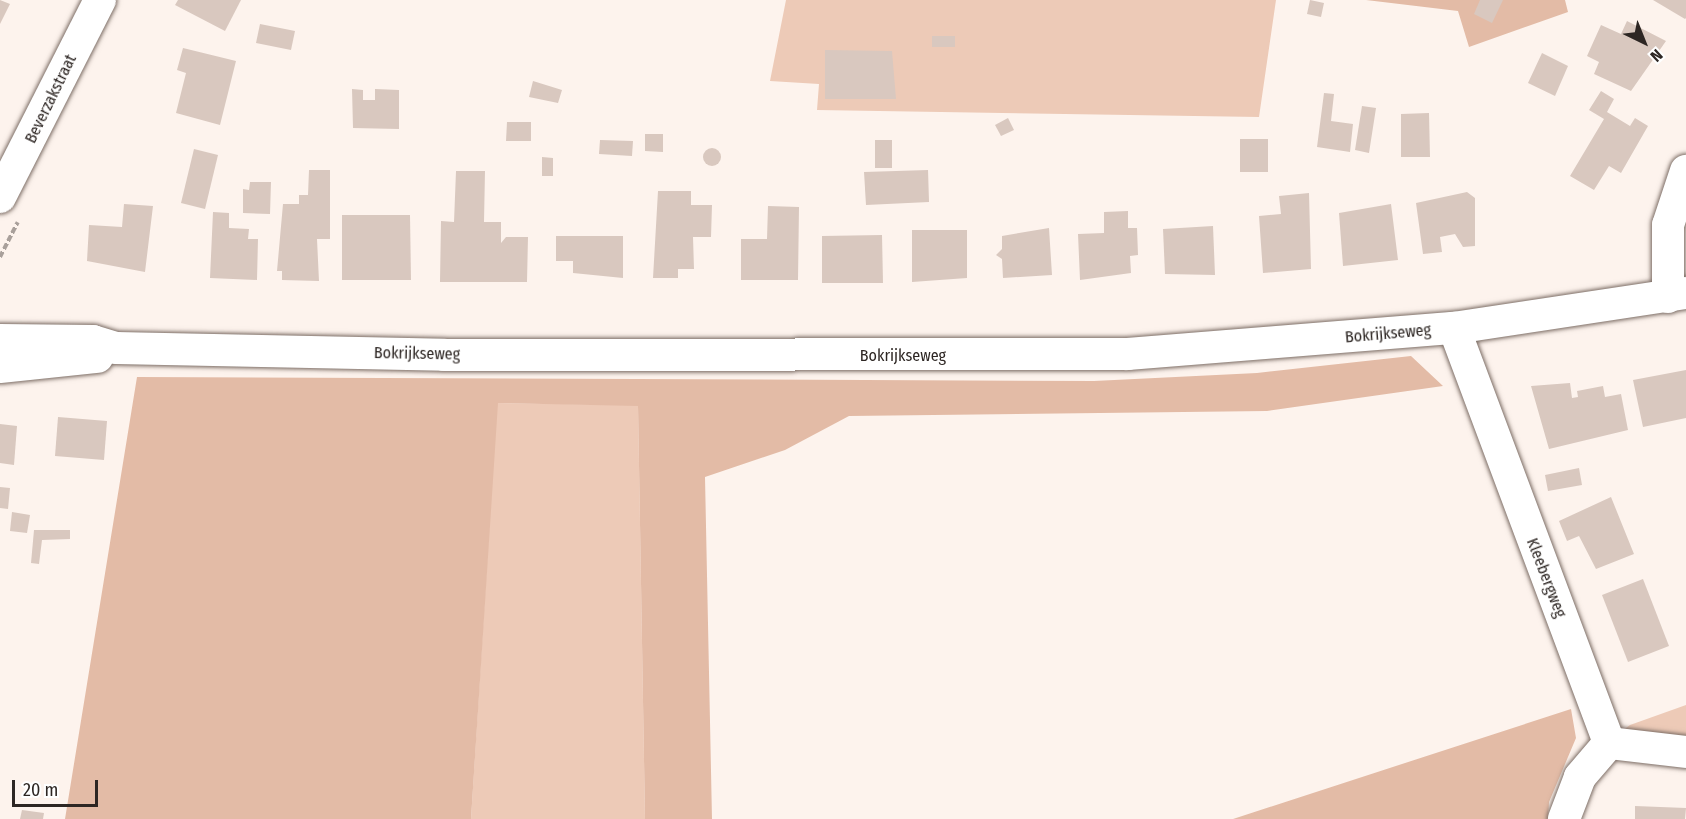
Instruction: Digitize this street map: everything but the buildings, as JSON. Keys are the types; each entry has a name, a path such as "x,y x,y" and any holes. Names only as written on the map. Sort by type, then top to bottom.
{"street":[{"name":"Beverzakstraat","path":"0,197 100,0"},
{"path":"1677,295 1668,225 1686,171"},
{"name":"Bokrijkseweg","path":"0,340 93,341 116,348 444,355 1128,354 1454,328 1677,295"},
{"name":"Kleebergweg","path":"1454,328 1609,743"},
{"name":"Bokrijkseweg","path":"0,367 91,359 116,348"},
{"path":"1564,819 1580,777 1609,743 1686,752"}],"shaded area":[{"path":"786,0 1276,0 1259,117 817,110 819,84 770,81"},
{"path":"1366,0 1565,0 1568,12 1469,47 1458,11"},
{"path":"1411,356 1443,386 1267,411 849,416 785,450 705,477 712,819 645,819 638,406 498,403 471,819 65,819 137,377 1094,381 1257,373"},
{"path":"497,403 638,405 645,819 471,819"},
{"path":"1686,705 1686,741 1622,731 1630,725"},
{"path":"1571,709 1576,738 1549,802 1548,819 1233,819"}]}
